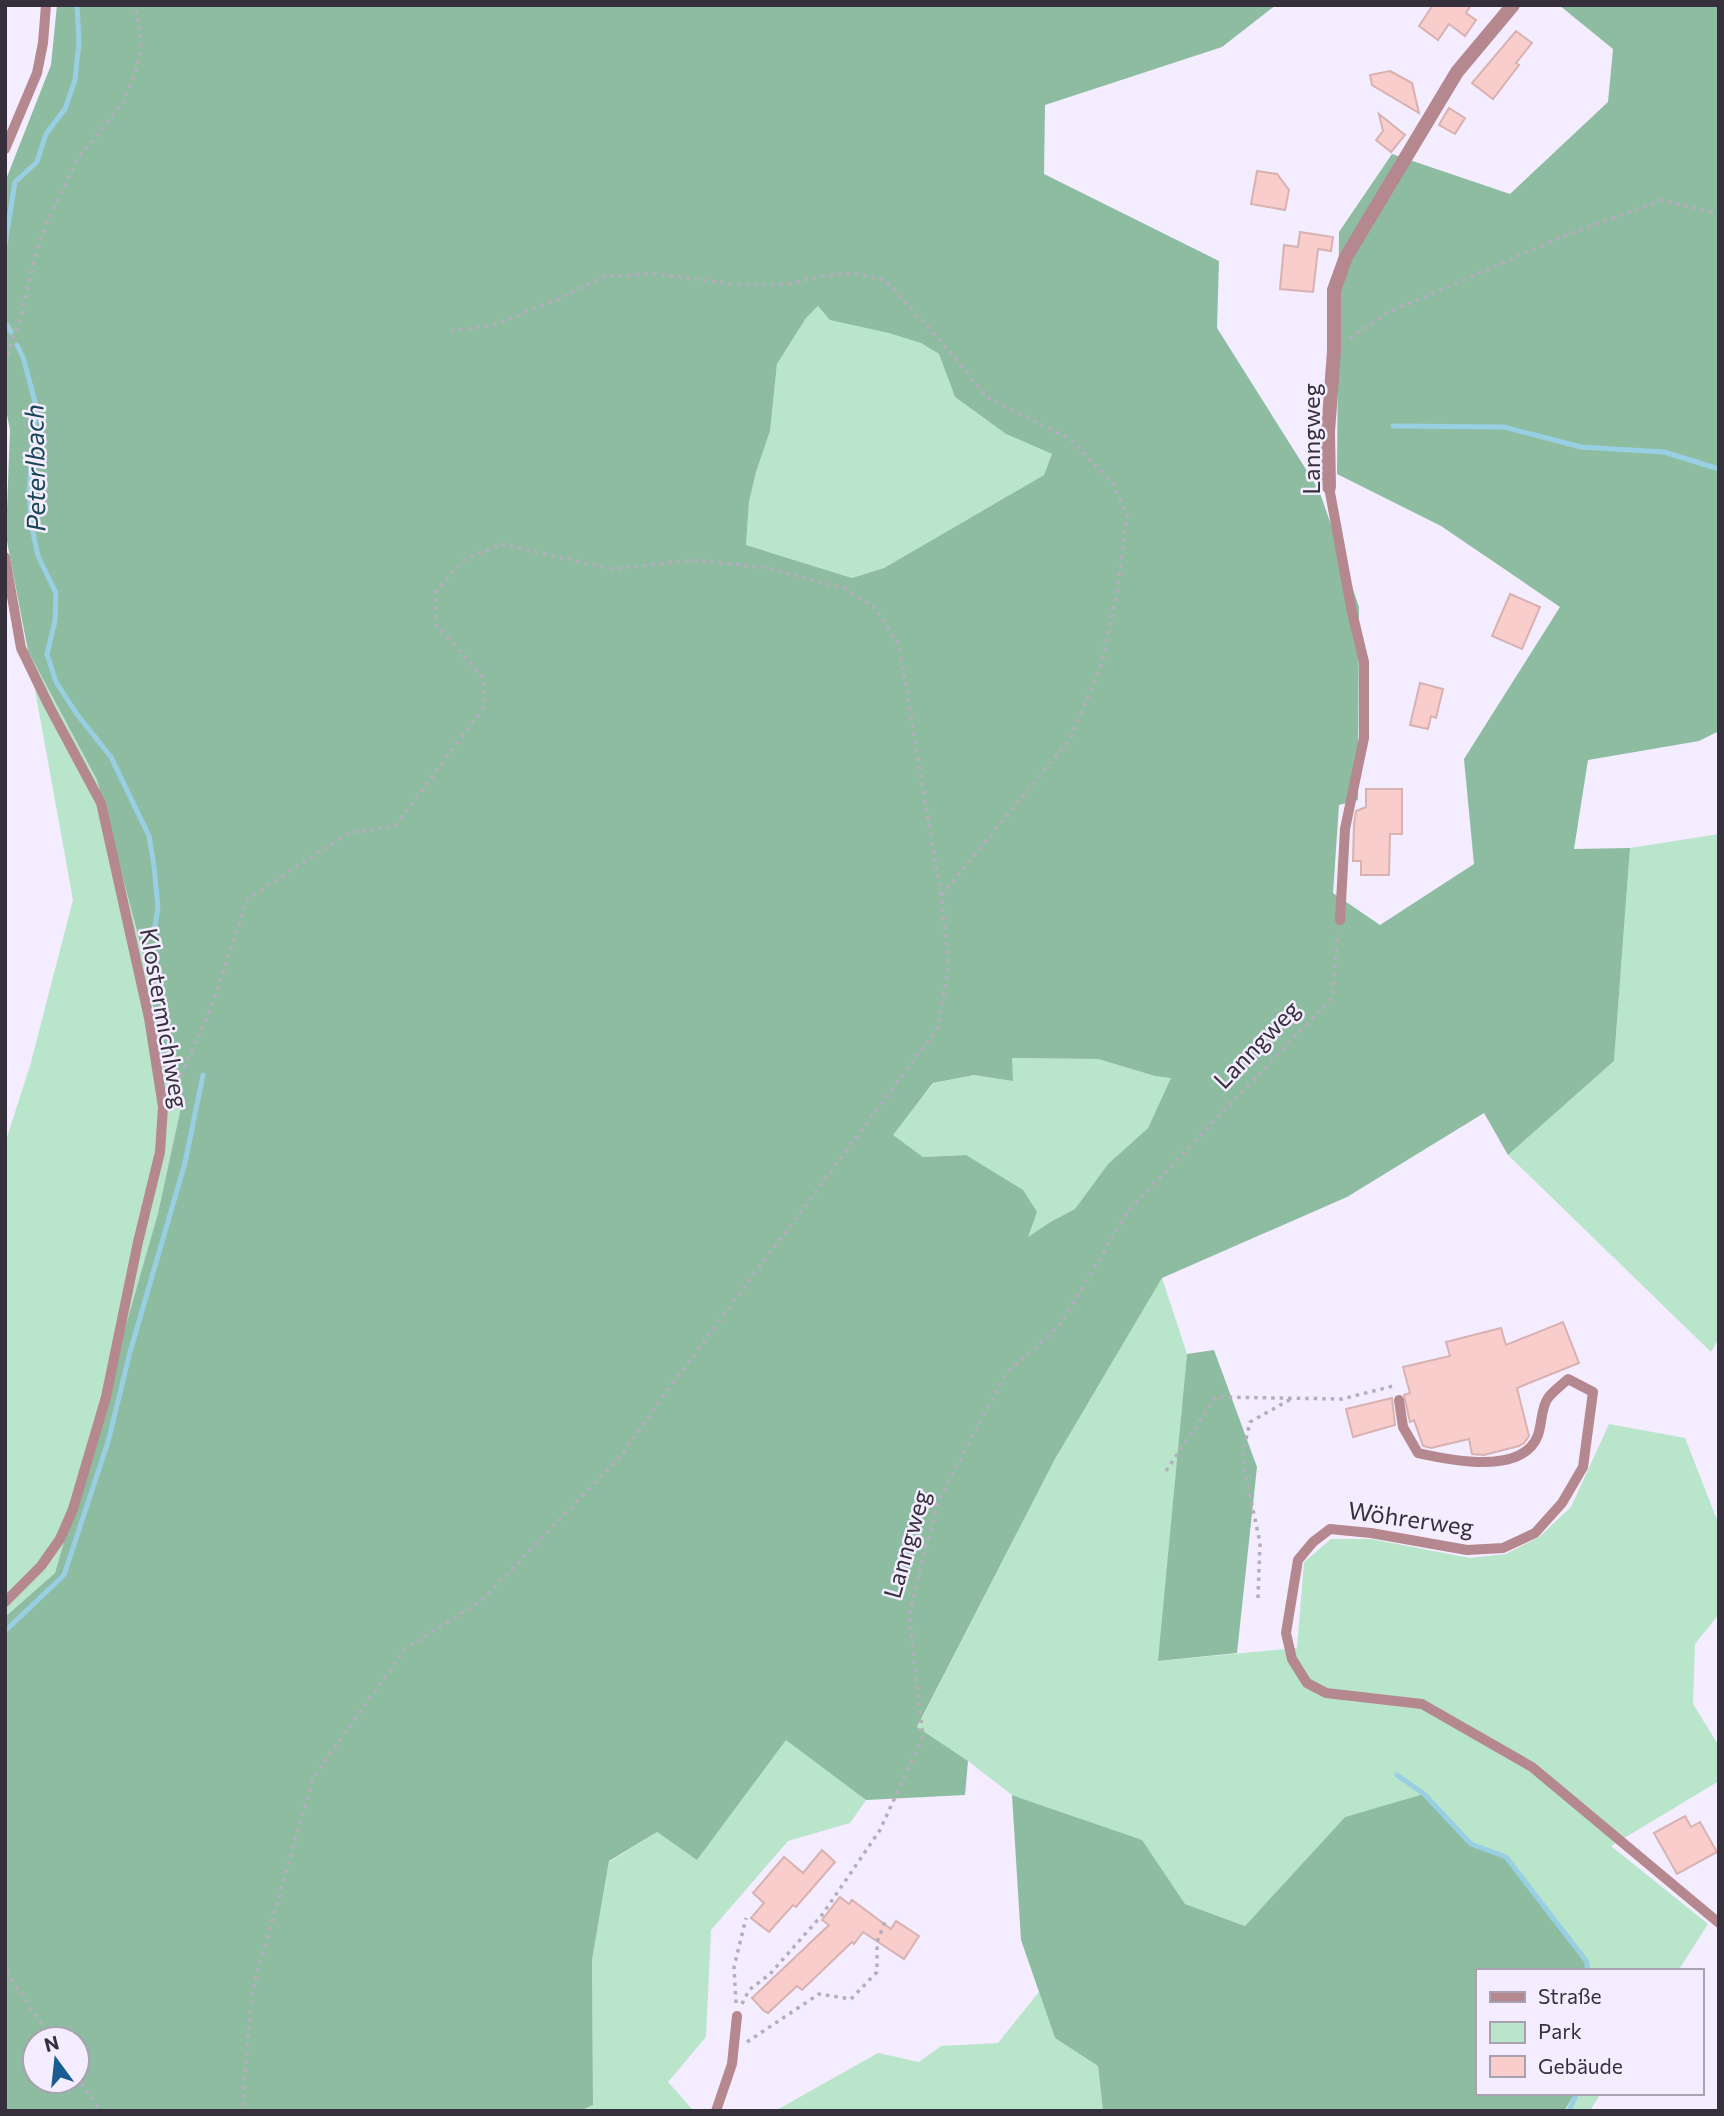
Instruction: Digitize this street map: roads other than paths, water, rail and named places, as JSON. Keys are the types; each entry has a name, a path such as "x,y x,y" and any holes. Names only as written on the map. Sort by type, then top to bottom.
{"street":[{"name":"Lanngweg","path":"1329,487 1328,432 1335,351 1334,290 1346,257 1457,72 1513,5"}],"lane":[{"path":"5,149 37,73 46,5"},
{"name":"Lanngweg","path":"1329,487 1364,662 1364,738 1345,829 1340,920"},
{"name":"Klostermichlweg","path":"5,557 21,648 101,803 146,1006 163,1107 160,1152 138,1242 106,1397 73,1509 60,1539 41,1566 5,1602"},
{"name":"Wöhrerweg","path":"1399,1400 1402,1427 1418,1453 1457,1461 1500,1462 1528,1451 1538,1436 1546,1399 1568,1379 1593,1392 1583,1467 1562,1503 1535,1533 1503,1548 1467,1550 1330,1528 1313,1542 1298,1560 1286,1633 1292,1659 1307,1683 1326,1693 1422,1704 1532,1768 1719,1923"},
{"path":"716,2111 732,2064 737,2016"}],"waterway":[{"name":"Peterlbach","path":"5,245 15,182 37,162 46,134 65,109 75,80 79,42 77,5"},
{"name":"Peterlbach","path":"5,322 11,332"},
{"name":"Peterlbach","path":"17,345 23,357 36,406 29,490 31,523 38,556 56,593 55,621 47,654 56,682 76,713 111,757 149,836 158,908 153,937"},
{"path":"1393,426 1504,427 1581,447 1664,452 1719,469"},
{"path":"5,1631 64,1575 108,1442 130,1352 185,1163 203,1075"},
{"path":"1397,1775 1424,1794 1471,1844 1506,1857 1587,1962 1587,1969"},
{"path":"1569,2111 1576,2095"}]}
